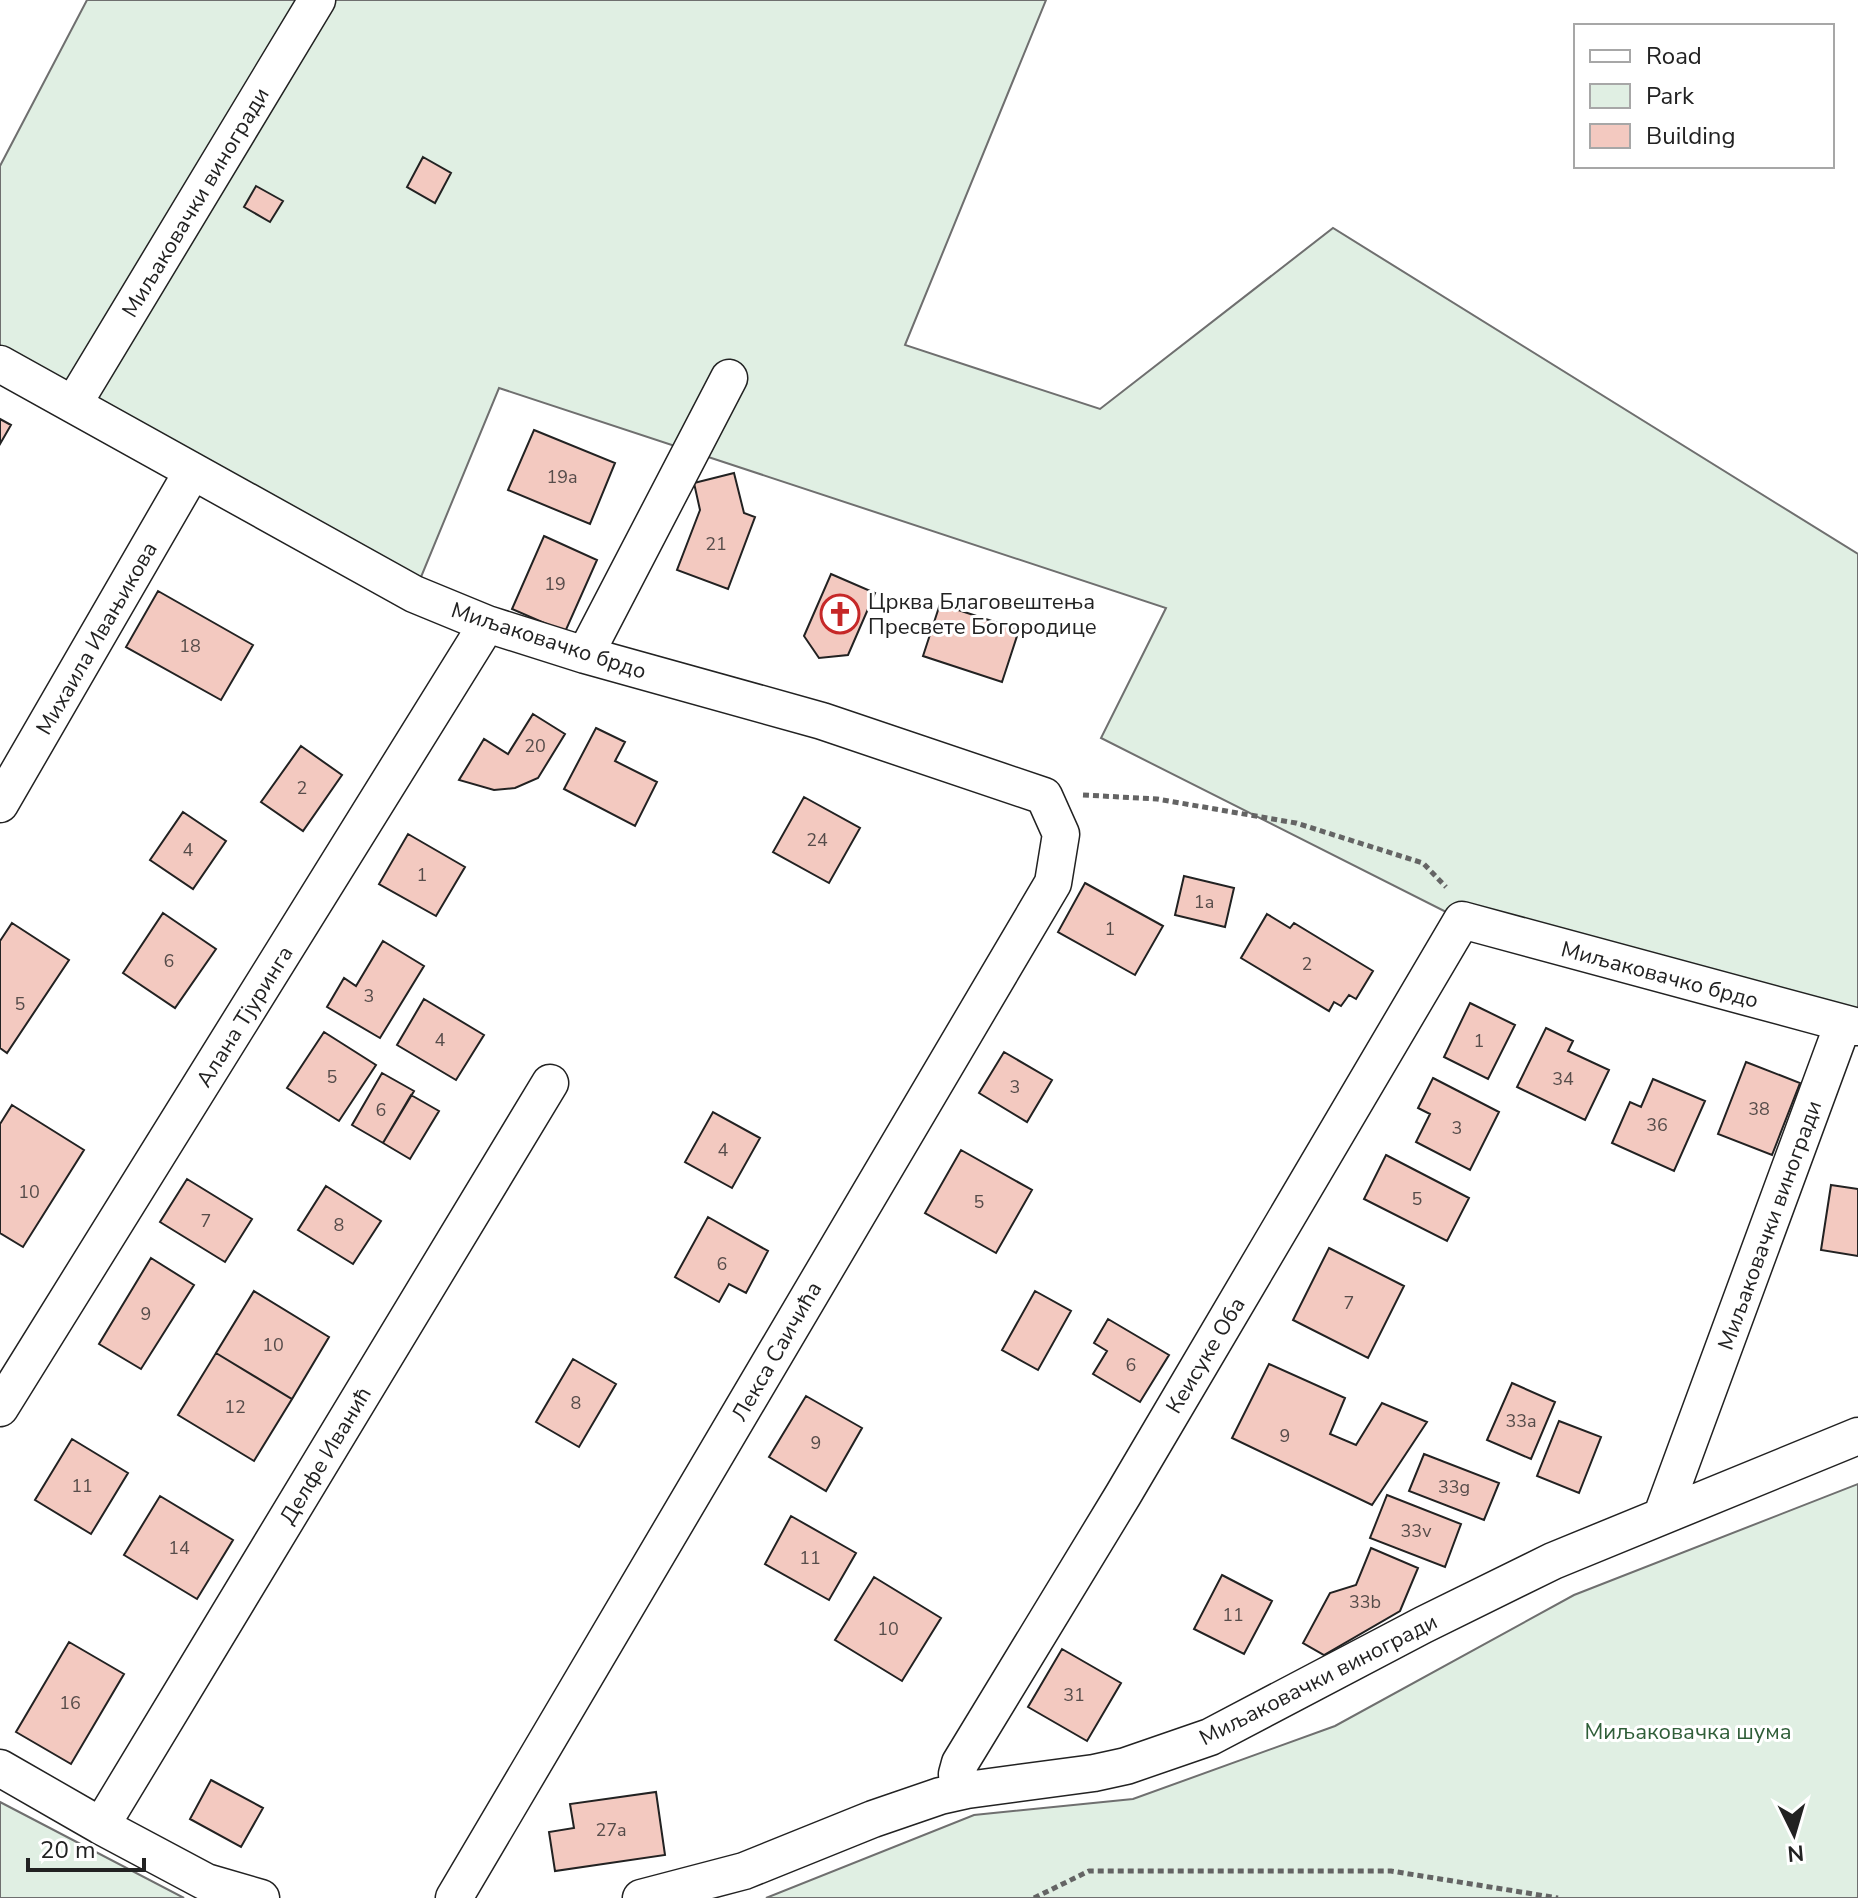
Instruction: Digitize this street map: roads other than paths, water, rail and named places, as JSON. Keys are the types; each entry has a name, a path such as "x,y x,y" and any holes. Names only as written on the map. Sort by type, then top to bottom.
{"street":[{"name":"Миљаковачки виногради","path":"74,403 317,0"},
{"name":"Миљаковачко брдо","path":"0,364 414,594 487,624 585,655 822,721 1044,796"},
{"path":"585,655 729,378"},
{"name":"Михаила Ивањикова","path":"0,804 192,472"},
{"name":"Алана Тјуринга","path":"0,1408 487,624"},
{"name":"Лекса Саичића","path":"454,1898 1053,883 1061,834 1044,796"},
{"name":"Миљаковачко брдо","path":"1462,920 1850,1026"},
{"name":"Кеисуке Оба","path":"958,1791 960,1763 1123,1495 1462,920"},
{"name":"Миљаковачки виногради","path":"1662,1515 1850,1026"},
{"name":"Делфе Иванић","path":"101,1826 550,1083"},
{"name":"Миљаковачки виногради","path":"641,1898 744,1871 873,1819 958,1791 1094,1773 1126,1766 1210,1737 1423,1625 1553,1561 1858,1436"},
{"path":"0,1768 206,1882 261,1898"}],"place":[{"name":"Црква Благовештења Пресвете Богородице","path":"840,614"}],"park label":[{"name":"Миљаковачка шума","path":"1688,1731"}]}
